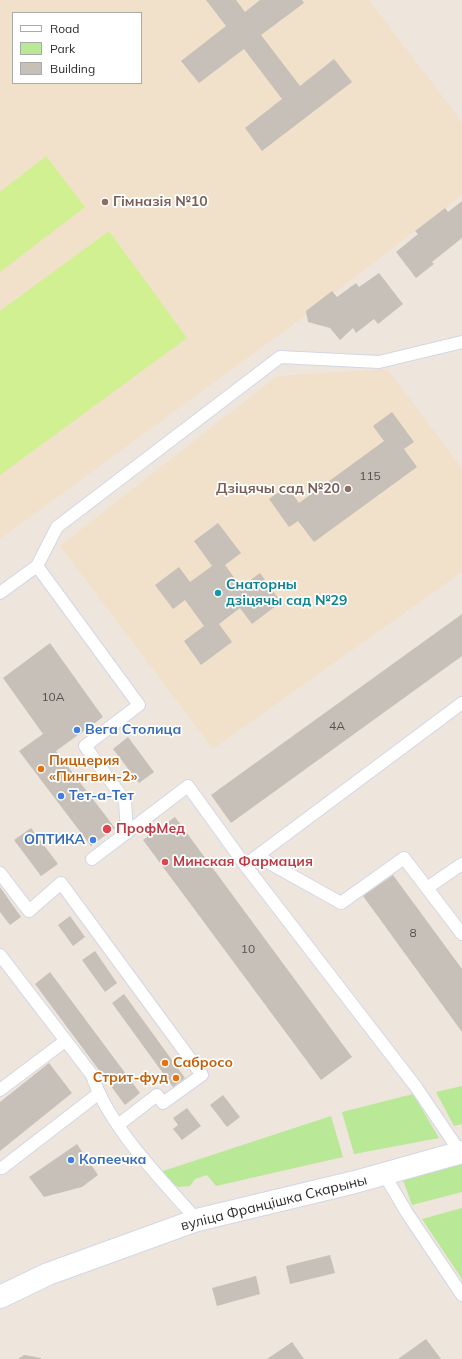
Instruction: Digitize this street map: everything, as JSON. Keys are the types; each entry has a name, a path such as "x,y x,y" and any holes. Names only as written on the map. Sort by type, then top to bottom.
{"main road":[{"name":"вуліца Францішка Скарыны","path":"0,1297 48,1274 197,1220 384,1174 461,1152"}],"lane":[{"path":"0,593 37,566 57,527 280,357 379,362 462,342"},
{"path":"37,566 140,705 85,746 125,801 127,833"},
{"path":"245,865 462,703"},
{"path":"92,859 188,786 245,865 416,1087 461,1152"},
{"path":"258,856 341,903 404,858 462,934"},
{"path":"427,888 462,864"},
{"path":"0,873 29,911 61,883 202,1075 163,1103 157,1095 118,1125"},
{"path":"0,955 92,1076 98,1094 118,1125 151,1168 197,1220"},
{"path":"0,1090 65,1041"},
{"path":"2,1168 98,1094"},
{"path":"384,1174 406,1213 462,1295"}],"shaded area":[{"path":"0,0 369,0 462,122 462,195 298,321 0,539"},
{"path":"387,369 462,468 462,572 213,749 60,546 277,376"}],"green space":[{"path":"46,156 85,207 0,272 0,192"},
{"path":"109,231 187,338 0,475 0,311"},
{"path":"462,1086 462,1124 454,1126 436,1092"},
{"path":"413,1094 439,1138 354,1154 342,1112"},
{"path":"331,1116 343,1157 216,1186 207,1175 195,1179 190,1186 178,1187 167,1179 163,1171"},
{"path":"462,1163 462,1192 412,1205 403,1180"},
{"path":"462,1208 462,1279 422,1219"}],"building":[{"path":"206,0 236,0 245,12 260,0 302,0 304,3 261,35 300,86 334,59 352,82 262,151 245,128 282,99 244,49 199,83 181,61 226,26"},
{"path":"462,201 462,238 432,262 434,264 416,278 396,252 418,234 415,231 445,208 448,212"},
{"path":"379,273 403,304 378,324 374,319 356,333 353,328 340,340 330,328 308,322 306,311 332,291 337,297 356,283 359,287"},
{"path":"392,412 414,442 404,449 417,467 314,542 298,521 289,527 269,499 287,486 299,503 384,441 373,426"},
{"name":"Снаторны дзіцячы сад №29","path":"218,523 241,553 225,565 241,587 260,573 281,602 252,624 240,608 219,624 232,642 201,665 184,641 204,626 185,600 173,609 155,585 179,567 190,582 212,566 194,541"},
{"path":"462,614 462,656 231,823 211,795"},
{"path":"50,643 103,717 56,751 115,828 91,846 19,751 43,734 3,678"},
{"path":"128,737 154,772 139,783 113,749"},
{"path":"175,817 352,1057 321,1080 143,840"},
{"path":"31,828 58,864 41,876 14,840"},
{"path":"393,875 462,969 462,1032 363,896"},
{"path":"0,887 21,917 10,925 0,912"},
{"path":"70,916 85,937 73,946 58,925"},
{"path":"95,951 117,983 105,992 82,960"},
{"path":"50,972 140,1093 125,1105 35,984"},
{"path":"124,994 185,1078 173,1087 112,1003"},
{"path":"49,1063 72,1093 0,1151 0,1102"},
{"path":"223,1095 240,1117 227,1127 210,1105"},
{"path":"187,1108 201,1126 182,1140 173,1129 178,1125 173,1118"},
{"name":"Копеечка","path":"77,1144 98,1175 82,1187 44,1197 29,1177"},
{"path":"330,1255 335,1273 290,1284 286,1266"},
{"path":"256,1276 260,1294 217,1306 212,1288"},
{"path":"426,1339 441,1359 398,1359"},
{"path":"292,1342 304,1359 267,1359"},
{"path":"24,1355 41,1358 41,1359 18,1359"}],"place":[{"name":"Гімназія №10","path":"105,202"},
{"name":"Дзіцячы сад №20","path":"348,489"},
{"name":"Снаторны дзіцячы сад №29","path":"218,593"},
{"name":"Вега Столица","path":"77,730"},
{"name":"Пиццерия «Пингвин-2»","path":"41,769"},
{"name":"Тет-а-Тет","path":"61,796"},
{"name":"ПрофМед","path":"107,829"},
{"name":"ОПТИКА","path":"93,840"},
{"name":"Минская Фармация","path":"165,862"},
{"name":"Сабросо","path":"165,1063"},
{"name":"Стрит-фуд","path":"176,1078"},
{"name":"Копеечка","path":"71,1160"}]}
